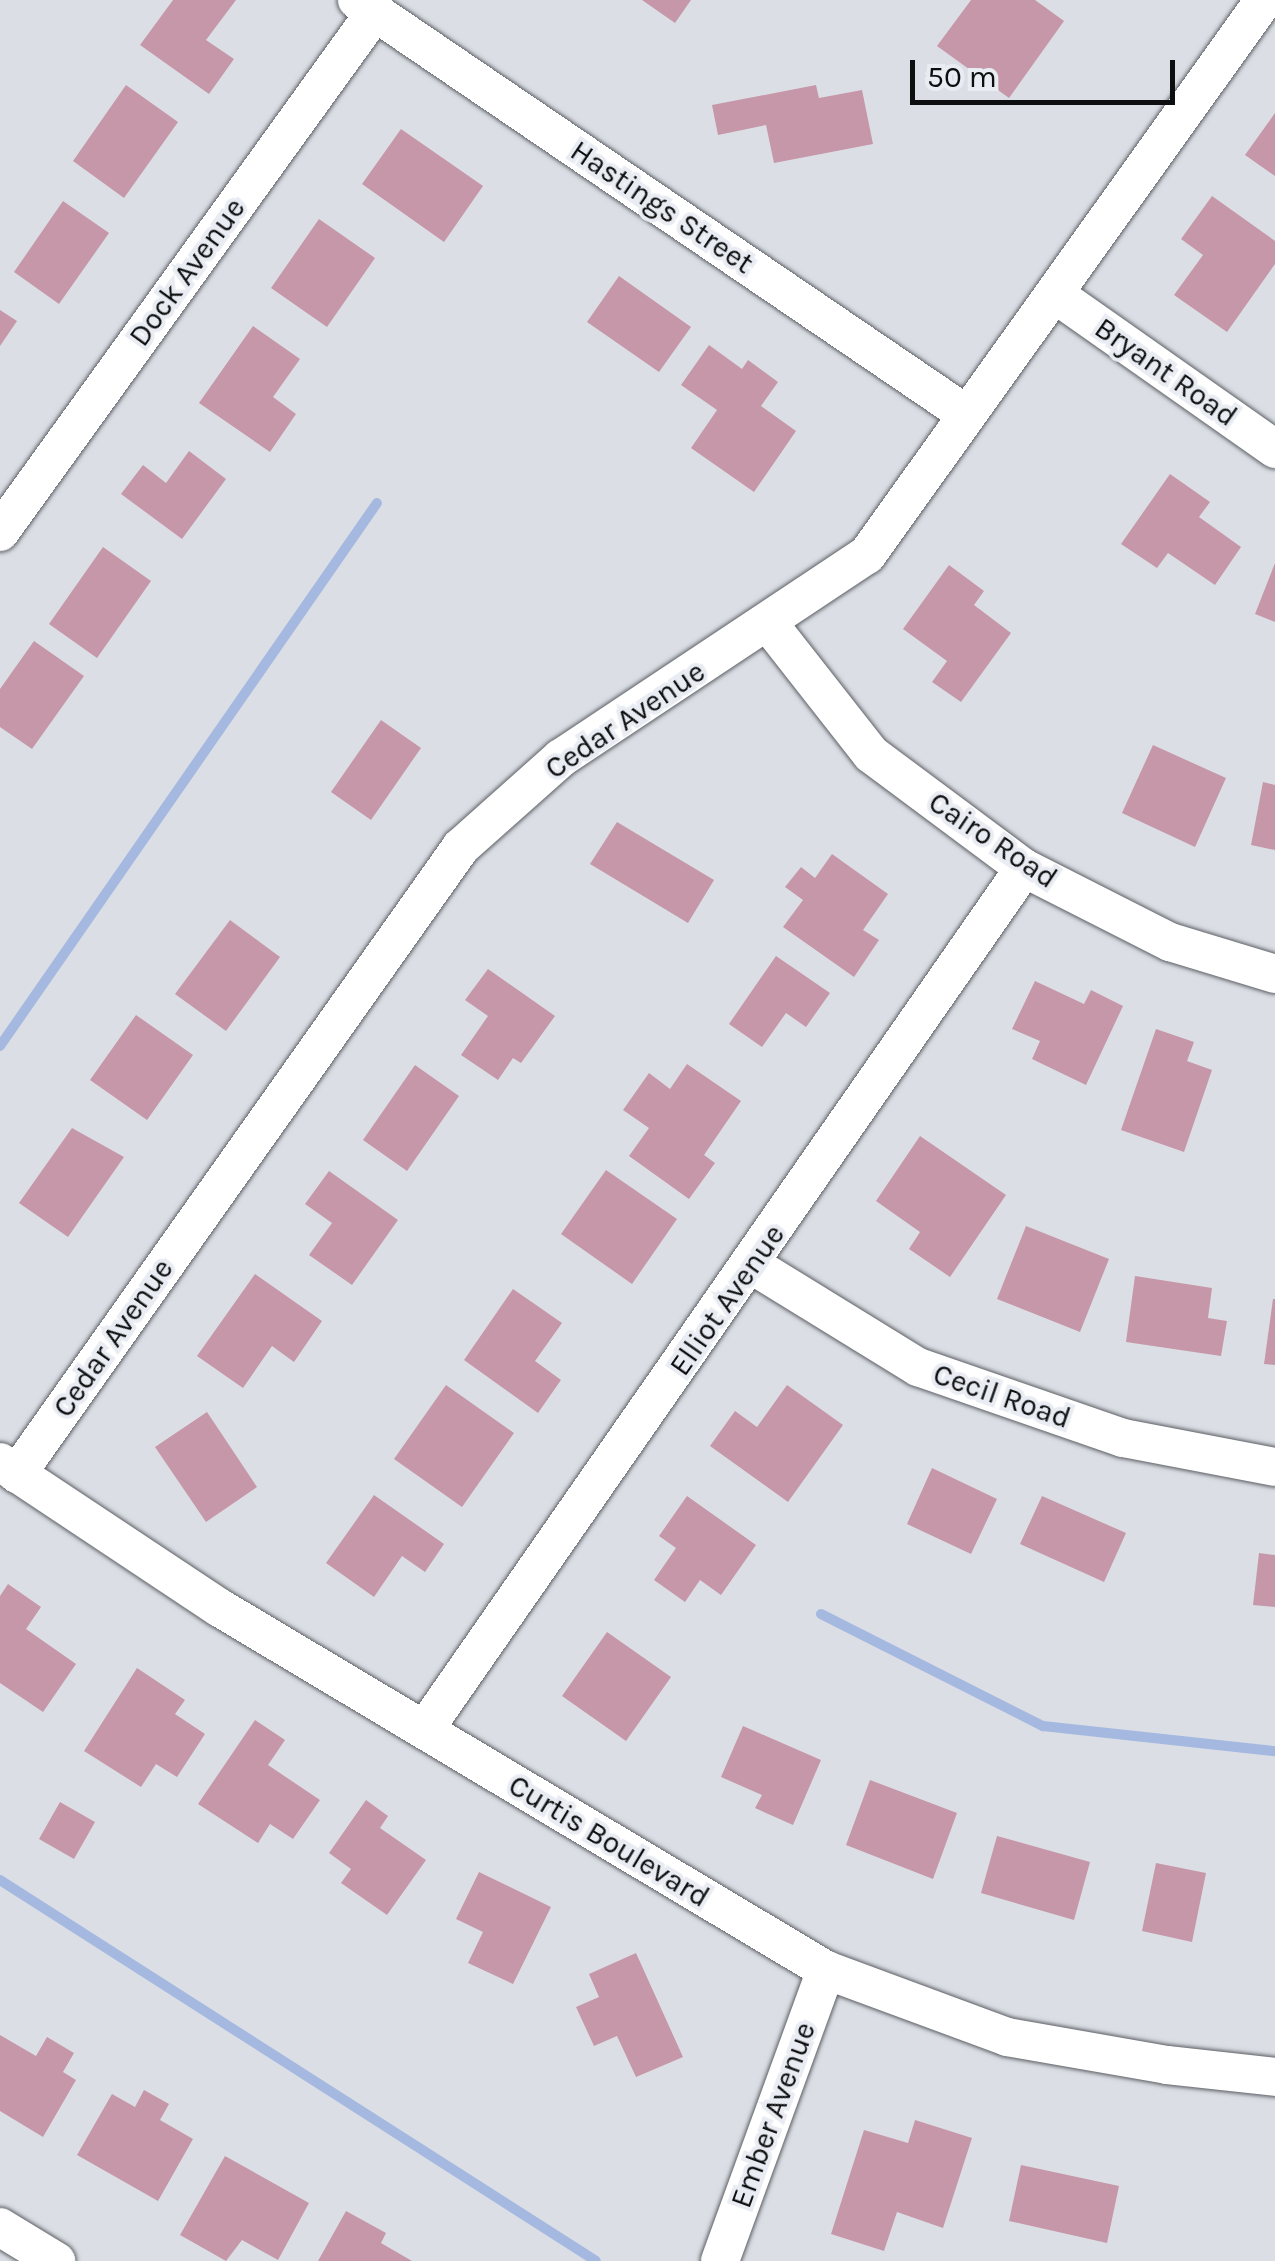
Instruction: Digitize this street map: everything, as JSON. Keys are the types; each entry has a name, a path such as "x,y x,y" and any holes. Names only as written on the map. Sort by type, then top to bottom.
{"street":[{"name":"Cedar Avenue","path":"9,1468 461,847 561,758 770,624 867,556 1264,0"},
{"name":"Hastings Street","path":"366,6 966,414"},
{"name":"Dock Avenue","path":"0,532 366,6"},
{"name":"Bryant Road","path":"1056,295 1275,449"},
{"name":"Cairo Road","path":"770,624 870,754 1024,868 1170,942 1275,974"},
{"name":"Elliot Avenue","path":"425,1729 752,1265 1024,868"},
{"name":"Cecil Road","path":"752,1265 918,1367 1123,1438 1275,1467"},
{"name":"Curtis Boulevard","path":"9,1468 220,1608 826,1970 1007,2038 1166,2065 1275,2077"},
{"name":"Ember Avenue","path":"720,2261 826,1970"},
{"path":"0,2227 56,2261"}],"building":[{"path":"173,0 236,0 206,40 234,59 209,94 140,45"},
{"path":"642,0 691,0 675,23"},
{"path":"971,0 1035,0 1064,21 1009,98 937,46"},
{"path":"126,85 178,122 124,198 73,161"},
{"path":"816,85 819,98 862,90 873,144 774,163 766,125 718,135 712,105"},
{"path":"1275,113 1275,176 1245,155"},
{"path":"401,129 483,186 444,242 362,184"},
{"path":"1212,196 1275,241 1275,264 1227,332 1174,295 1203,255 1181,239"},
{"path":"63,201 109,233 59,304 14,272"},
{"path":"319,219 375,258 327,327 271,288"},
{"path":"619,276 691,327 659,372 587,322"},
{"path":"0,310 17,321 0,346"},
{"path":"253,326 300,359 273,397 296,414 270,452 199,403"},
{"path":"709,345 742,369 748,360 778,382 761,406 796,431 754,492 691,448 717,410 681,385"},
{"path":"189,451 226,479 182,539 121,494 143,465 166,483"},
{"path":"1170,474 1210,502 1199,517 1241,547 1215,585 1168,553 1157,568 1121,544"},
{"path":"103,547 151,581 97,658 49,624"},
{"path":"1275,563 1275,622 1255,614"},
{"path":"949,565 984,591 974,605 1011,633 961,702 932,682 947,661 903,629"},
{"path":"34,641 84,676 32,749 0,727 0,689"},
{"path":"381,720 421,748 371,820 331,792"},
{"path":"1153,745 1226,778 1195,847 1122,813"},
{"path":"1263,782 1275,785 1275,850 1251,845"},
{"path":"617,822 714,880 688,923 590,864"},
{"path":"832,854 888,894 863,930 879,940 854,977 783,927 803,900 785,887 801,867 815,878"},
{"path":"230,920 280,957 226,1031 175,994"},
{"path":"776,956 830,993 806,1027 786,1013 762,1047 729,1024"},
{"path":"488,969 555,1016 521,1063 513,1058 498,1080 461,1055 488,1016 465,1000"},
{"path":"1035,981 1084,1004 1091,990 1123,1006 1086,1085 1032,1059 1040,1041 1012,1029"},
{"path":"136,1015 193,1055 147,1120 90,1080"},
{"path":"1156,1029 1194,1042 1187,1061 1212,1070 1184,1152 1121,1130"},
{"path":"687,1064 741,1101 704,1155 715,1163 689,1199 629,1156 649,1128 623,1110 649,1073 670,1089"},
{"path":"415,1065 459,1096 407,1171 363,1140"},
{"path":"72,1128 124,1157 68,1237 19,1203"},
{"path":"920,1136 1006,1195 950,1277 909,1249 920,1232 876,1201"},
{"path":"606,1170 677,1219 632,1284 561,1234"},
{"path":"329,1171 398,1220 352,1285 309,1255 332,1223 305,1204"},
{"path":"1026,1226 1109,1259 1080,1332 997,1299"},
{"path":"255,1274 322,1321 294,1362 272,1346 243,1388 197,1356"},
{"path":"1135,1276 1212,1288 1208,1318 1227,1321 1221,1356 1126,1342"},
{"path":"513,1289 562,1323 535,1361 561,1380 538,1413 464,1360"},
{"path":"1275,1299 1275,1365 1264,1364"},
{"path":"446,1385 514,1433 462,1507 394,1459"},
{"path":"787,1385 843,1425 788,1502 710,1446 735,1411 757,1427"},
{"path":"207,1412 257,1487 206,1522 155,1447"},
{"path":"932,1468 997,1499 971,1554 907,1524"},
{"path":"374,1495 444,1544 425,1572 402,1556 374,1597 326,1563"},
{"path":"687,1496 756,1545 721,1595 700,1580 685,1602 654,1580 676,1548 659,1536"},
{"path":"1042,1496 1126,1533 1104,1582 1020,1544"},
{"path":"1259,1553 1275,1555 1275,1607 1253,1605"},
{"path":"8,1584 41,1607 26,1629 76,1664 43,1712 0,1683 0,1596"},
{"path":"607,1632 671,1677 626,1741 562,1696"},
{"path":"137,1668 185,1700 175,1714 205,1734 177,1777 156,1764 141,1787 84,1751"},
{"path":"255,1720 285,1740 268,1765 320,1800 293,1839 270,1824 258,1843 198,1804"},
{"path":"743,1726 821,1760 793,1825 755,1808 762,1795 721,1777"},
{"path":"870,1780 957,1813 933,1879 846,1845"},
{"path":"366,1800 388,1816 380,1828 426,1860 387,1915 341,1883 351,1869 329,1853"},
{"path":"60,1802 95,1822 74,1859 39,1839"},
{"path":"997,1836 1090,1862 1074,1920 981,1893"},
{"path":"1156,1863 1206,1873 1192,1942 1142,1931"},
{"path":"479,1872 551,1907 513,1984 468,1963 483,1932 456,1919"},
{"path":"636,1953 683,2057 636,2077 617,2036 594,2046 576,2007 599,1997 589,1974"},
{"path":"0,2035 36,2056 47,2037 74,2053 63,2072 76,2080 43,2137 0,2111"},
{"path":"144,2090 169,2104 160,2120 193,2139 158,2201 77,2155 112,2094 135,2107"},
{"path":"915,2120 972,2138 943,2228 897,2212 884,2251 831,2234 864,2130 908,2143"},
{"path":"225,2156 309,2203 278,2260 242,2240 226,2261 180,2235"},
{"path":"1021,2165 1119,2186 1107,2243 1009,2221"},
{"path":"346,2211 386,2233 381,2243 412,2261 318,2261"}],"waterway":[{"path":"0,1046 377,503"},
{"path":"821,1614 1043,1726 1275,1751"},
{"path":"0,1880 596,2261"}]}
